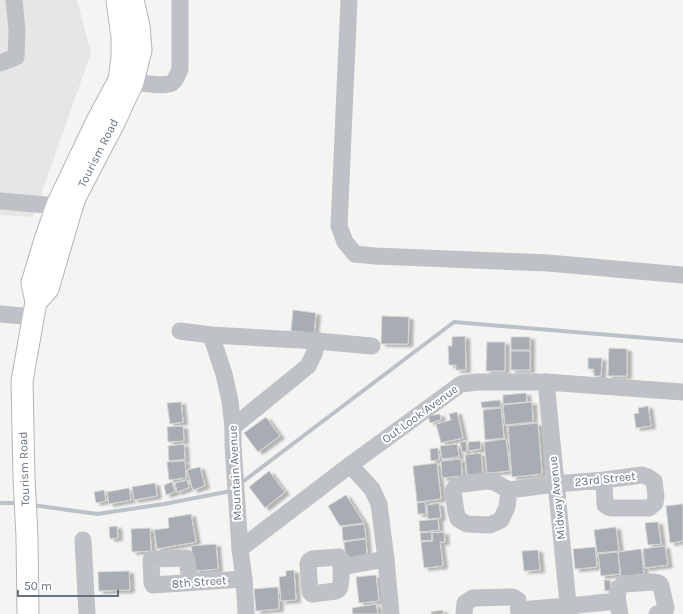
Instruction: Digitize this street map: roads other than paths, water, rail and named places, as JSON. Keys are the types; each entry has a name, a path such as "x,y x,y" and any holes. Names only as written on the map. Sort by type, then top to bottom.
{"main road":[{"name":"Tourism Road","path":"28,614 22,381 35,309 48,289 64,206 97,121 119,80 122,58 122,37 117,0"},
{"name":"Tourism Road","path":"64,206 76,196 114,123 133,82 141,50 139,26 133,0"}],"street":[{"path":"0,63 16,57 17,30 14,0"},
{"path":"133,82 163,85 172,83 177,76 180,69 180,0"},
{"path":"349,0 339,226 345,242 355,254 548,263 683,275"},
{"path":"0,201 64,206"},
{"path":"0,314 35,309"},
{"path":"180,331 211,335 317,341 372,346"},
{"name":"Mountain Avenue","path":"211,335 224,374 230,400 246,614"},
{"path":"233,427 308,366 314,354 317,341"},
{"name":"Out Look Avenue","path":"240,549 350,465 461,384 478,382 546,382 683,392"},
{"name":"Midway Avenue","path":"546,382 568,610"},
{"path":"350,465 372,489 378,504 386,560 391,614"},
{"name":"23rd Street","path":"509,490 642,475 654,481 656,496 655,503 649,508 608,507 605,505 604,480"},
{"path":"487,481 494,482 509,490 507,507 501,520 490,525 467,524 458,519 454,492 456,486 487,481"},
{"path":"83,540 87,614"},
{"name":"8th Street","path":"190,582 186,558 152,559 150,562 153,585 244,579"},
{"path":"341,567 386,560"},
{"path":"464,614 465,603 473,598 515,598 518,600 519,612 619,608 618,590 623,584 654,582 659,583 661,586 666,608 663,613 657,614"}],"waterway":[{"path":"241,483 454,322 683,341"},
{"path":"32,505 97,514 164,504 232,490"},
{"path":"0,503 20,503"}]}
